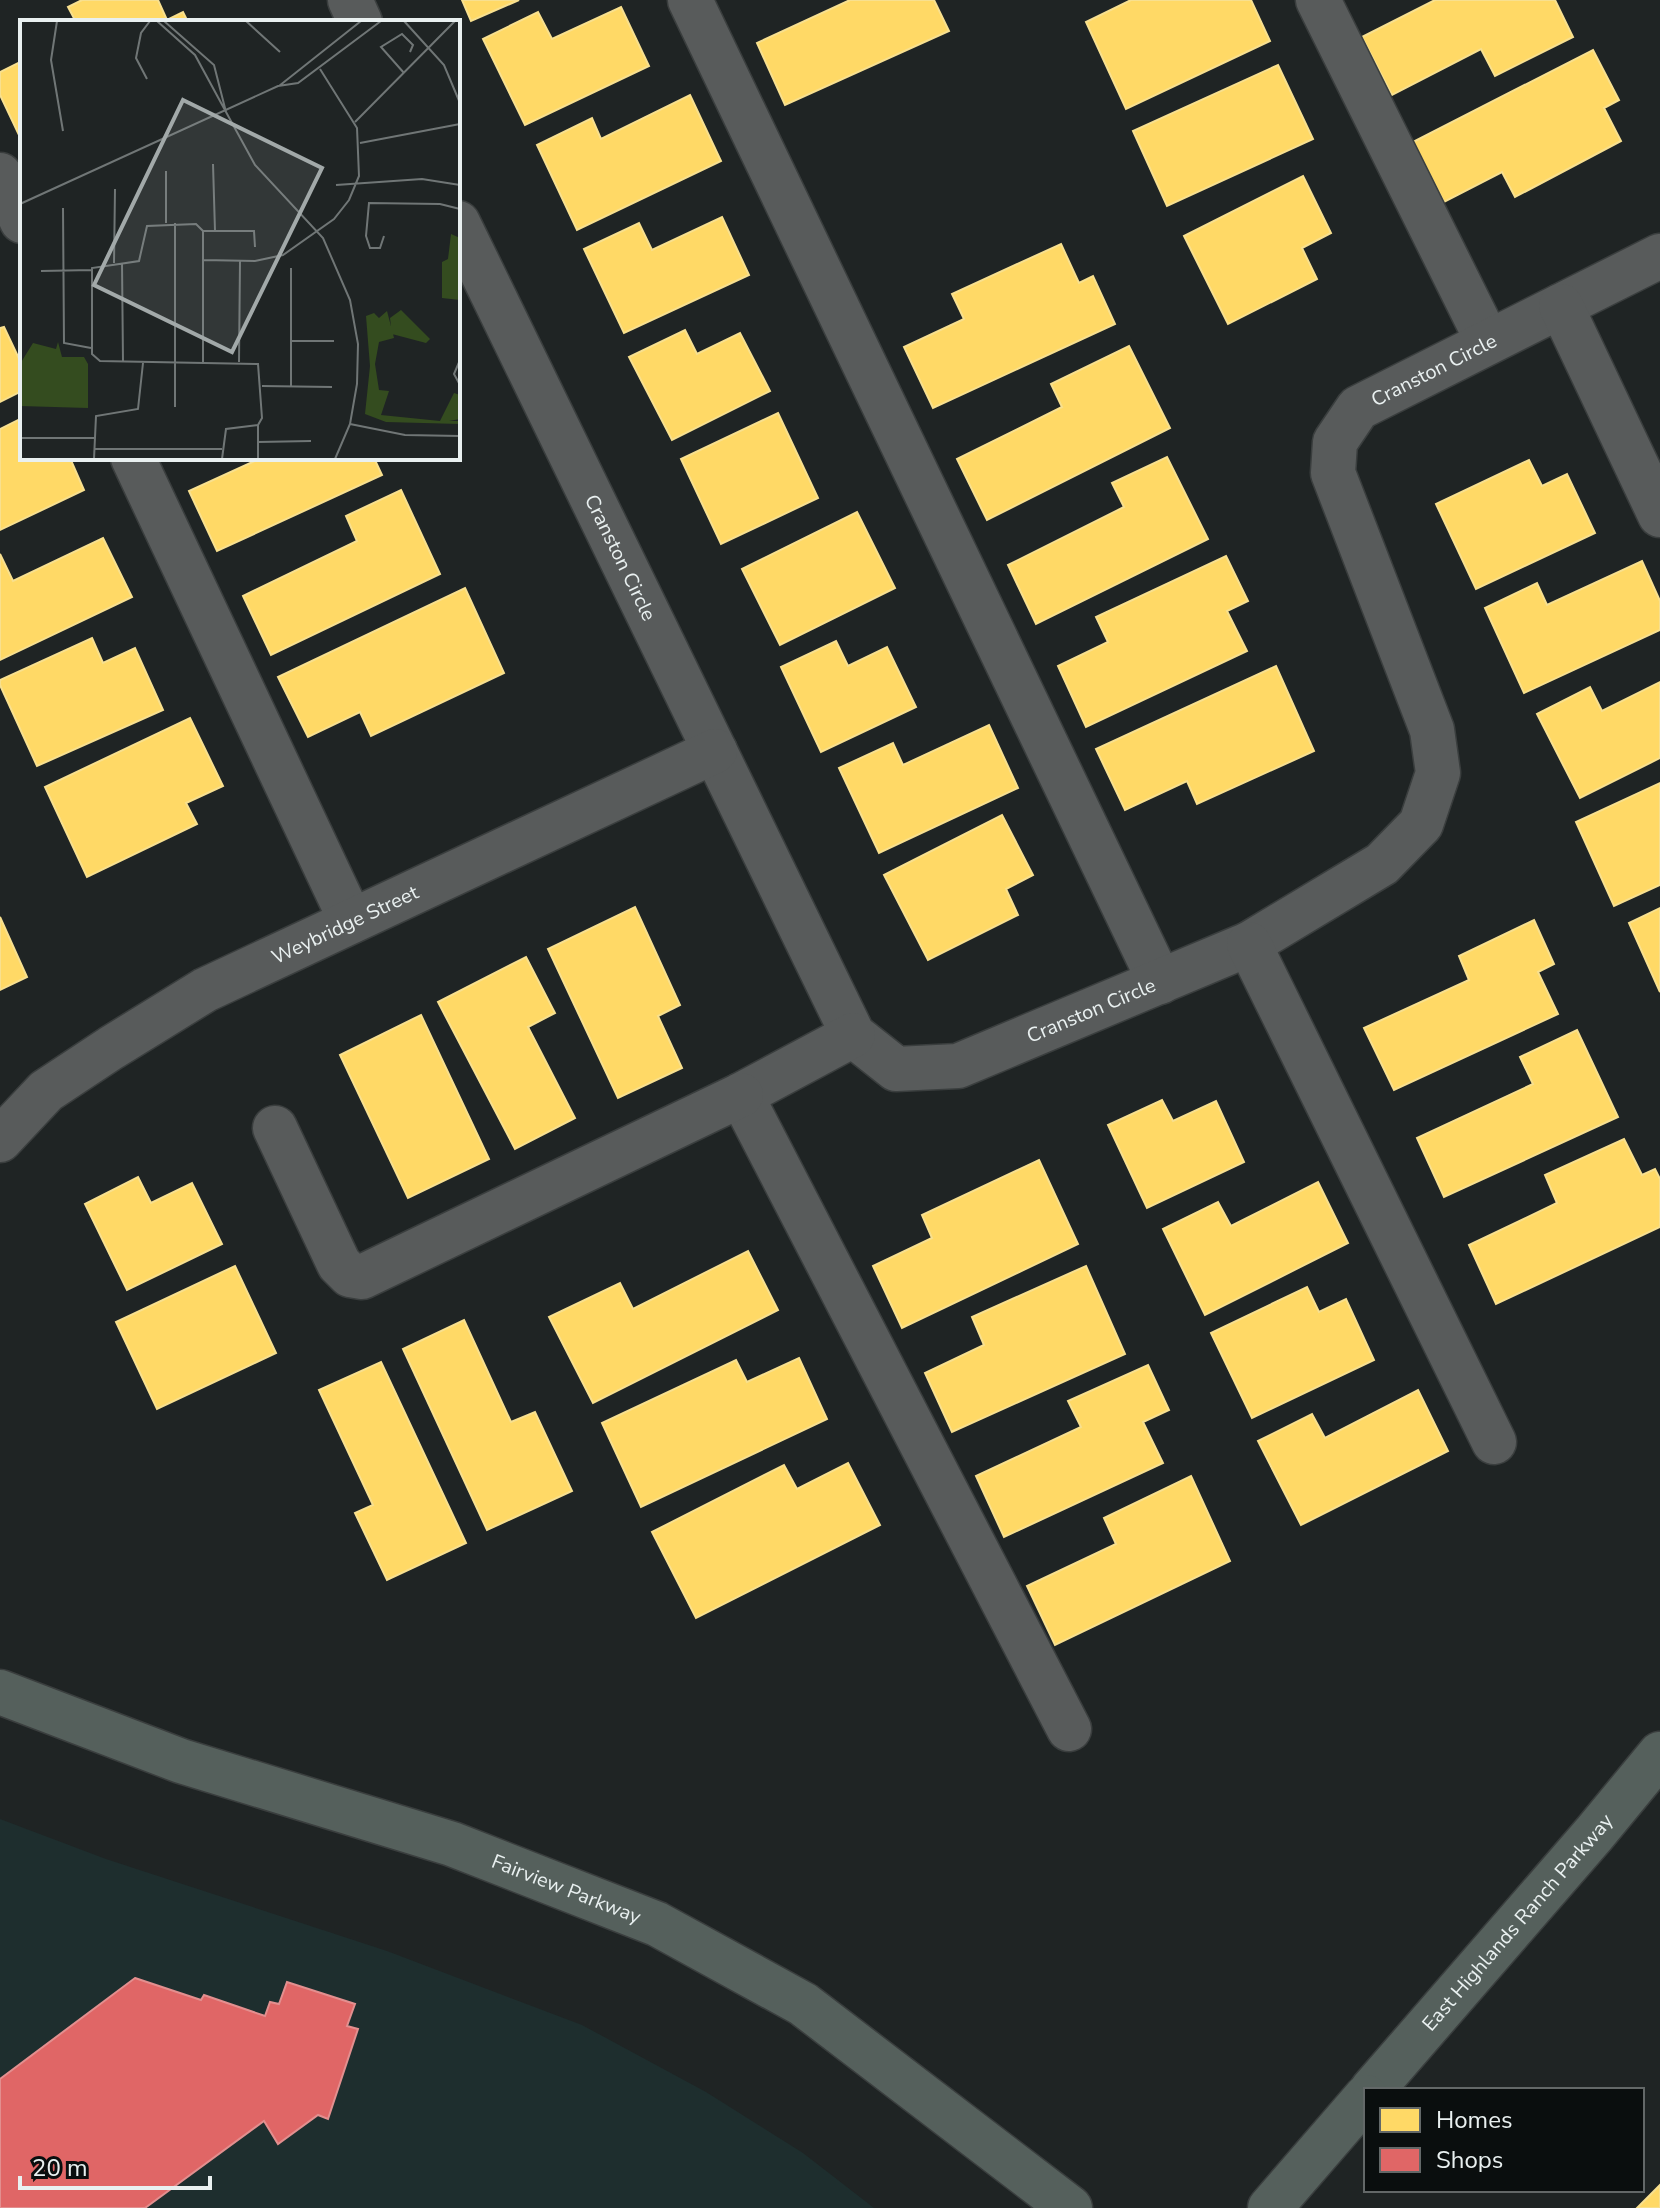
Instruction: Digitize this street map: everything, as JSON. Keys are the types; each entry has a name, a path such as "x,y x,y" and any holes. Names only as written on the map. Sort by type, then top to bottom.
{"main road":[{"name":"Fairview Parkway","path":"0,1692 181,1761 452,1844 657,1924 803,2004 1070,2208"},
{"name":"East Highlands Ranch Parkway","path":"1374,2088 1660,1754"},
{"path":"1270,2208 1364,2099"}],"street":[{"path":"350,0 359,20"},
{"path":"690,0 1160,982"},
{"path":"1318,0 1488,342"},
{"path":"0,175 20,217"},
{"name":"Cranston Circle","path":"460,227 853,1035 896,1069 958,1066 1249,944 1382,864 1421,824 1438,773 1432,730 1333,473 1335,442 1358,408 1660,256"},
{"path":"1561,306 1660,515"},
{"path":"134,460 351,921"},
{"name":"Weybridge Street","path":"0,1140 46,1091 205,990 715,751"},
{"path":"1249,944 1494,1442"},
{"path":"275,1128 339,1264 350,1275 362,1277 741,1095 853,1035"},
{"path":"741,1095 1069,1729"}],"shaded area":[{"path":"0,1819 106,1859 387,1951 582,2025 706,2092 803,2153 874,2208 0,2208"}],"building: Homes":[{"path":"82,0 158,0 167,20 75,20 68,7"},
{"path":"462,0 519,0 471,21"},
{"path":"850,0 934,0 949,31 785,105 757,43"},
{"path":"1131,0 1251,0 1270,41 1126,109 1086,22"},
{"path":"1435,0 1555,0 1573,37 1495,76 1481,49 1392,95 1362,37"},
{"path":"621,7 649,66 525,125 483,39 538,12 552,39"},
{"path":"183,12 187,20 167,20"},
{"path":"1593,50 1619,100 1604,108 1621,141 1515,197 1502,172 1444,202 1413,142"},
{"path":"20,62 19,135 0,95 0,72"},
{"path":"1278,65 1313,139 1167,206 1133,131"},
{"path":"690,95 721,161 577,230 537,145 592,118 601,139"},
{"path":"1303,176 1331,233 1302,248 1317,279 1228,324 1184,236"},
{"path":"722,217 749,275 624,333 584,249 639,223 652,250"},
{"path":"1061,244 1079,283 1093,276 1115,324 933,408 904,347 964,319 952,294"},
{"path":"4,327 20,361 20,392 0,402 0,328"},
{"path":"685,330 697,354 740,333 770,391 672,440 629,357"},
{"path":"1129,346 1170,428 987,520 957,459 1062,407 1051,384"},
{"path":"778,413 818,498 721,544 681,459"},
{"path":"20,419 20,460 71,460 84,490 0,530 0,429"},
{"path":"1167,457 1208,539 1036,624 1008,565 1124,507 1112,483"},
{"path":"257,460 375,460 382,475 217,551 189,491"},
{"path":"1529,460 1542,486 1567,474 1595,533 1476,589 1436,504"},
{"path":"401,490 440,574 271,655 243,596 357,541 346,516"},
{"path":"857,512 895,588 780,645 742,569"},
{"path":"103,538 132,597 0,660 0,554 13,581"},
{"path":"1226,556 1248,601 1227,611 1247,651 1086,727 1058,666 1108,642 1096,617"},
{"path":"1642,561 1660,601 1660,630 1524,693 1485,608 1537,583 1547,605"},
{"path":"465,588 504,673 371,736 360,712 308,737 278,677"},
{"path":"92,638 103,663 135,648 163,710 37,766 0,680"},
{"path":"836,641 848,666 887,647 916,707 821,752 781,667"},
{"path":"1276,666 1314,751 1197,804 1187,781 1125,810 1096,749"},
{"path":"1660,682 1660,758 1580,798 1537,714 1590,687 1602,711"},
{"path":"190,718 223,786 186,803 197,824 87,877 45,787"},
{"path":"989,725 1018,788 879,853 839,768 893,743 903,765"},
{"path":"1660,783 1660,885 1614,906 1576,822"},
{"path":"1002,815 1033,875 1006,889 1018,915 928,960 884,875"},
{"path":"635,907 680,1005 658,1016 682,1068 618,1098 548,949"},
{"path":"1660,908 1660,992 1629,923"},
{"path":"0,917 27,977 0,990"},
{"path":"1534,920 1554,964 1538,972 1558,1014 1394,1090 1364,1028 1469,980 1459,956"},
{"path":"526,957 555,1013 528,1027 575,1118 515,1149 438,1002"},
{"path":"421,1015 489,1159 408,1198 340,1055"},
{"path":"1577,1030 1618,1117 1444,1197 1417,1138 1533,1084 1520,1057"},
{"path":"1162,1100 1173,1121 1216,1101 1244,1162 1147,1208 1108,1125"},
{"path":"1624,1139 1642,1175 1655,1169 1660,1179 1660,1227 1496,1304 1469,1245 1557,1203 1545,1175"},
{"path":"1039,1160 1078,1244 902,1328 873,1266 932,1238 922,1215"},
{"path":"138,1177 151,1203 192,1183 222,1244 127,1290 85,1204"},
{"path":"1318,1182 1348,1243 1205,1315 1163,1229 1218,1202 1231,1226"},
{"path":"748,1251 778,1310 593,1403 549,1317 620,1283 633,1309"},
{"path":"235,1266 276,1353 157,1409 116,1322"},
{"path":"1086,1266 1125,1354 952,1432 925,1373 984,1345 972,1317"},
{"path":"1307,1287 1319,1312 1346,1299 1374,1360 1252,1418 1211,1333"},
{"path":"464,1320 511,1422 535,1412 572,1491 487,1530 403,1349"},
{"path":"799,1358 827,1419 641,1507 602,1423 736,1360 747,1382"},
{"path":"381,1362 466,1543 387,1580 355,1513 373,1505 319,1390"},
{"path":"1148,1365 1169,1410 1143,1422 1163,1463 1004,1537 976,1476 1081,1427 1068,1401"},
{"path":"1418,1390 1448,1451 1301,1525 1258,1441 1312,1414 1325,1438"},
{"path":"848,1463 880,1525 696,1618 652,1532 784,1465 797,1489"},
{"path":"1191,1476 1230,1561 1055,1645 1027,1586 1116,1544 1104,1518"},
{"path":"1660,2185 1660,2208 1637,2208"}],"building: Shops":[{"path":"135,1978 201,2000 204,1995 265,2016 270,2002 279,2004 287,1982 355,2004 347,2026 358,2029 328,2119 318,2115 278,2144 264,2121 145,2208 0,2208 0,2079"}]}
